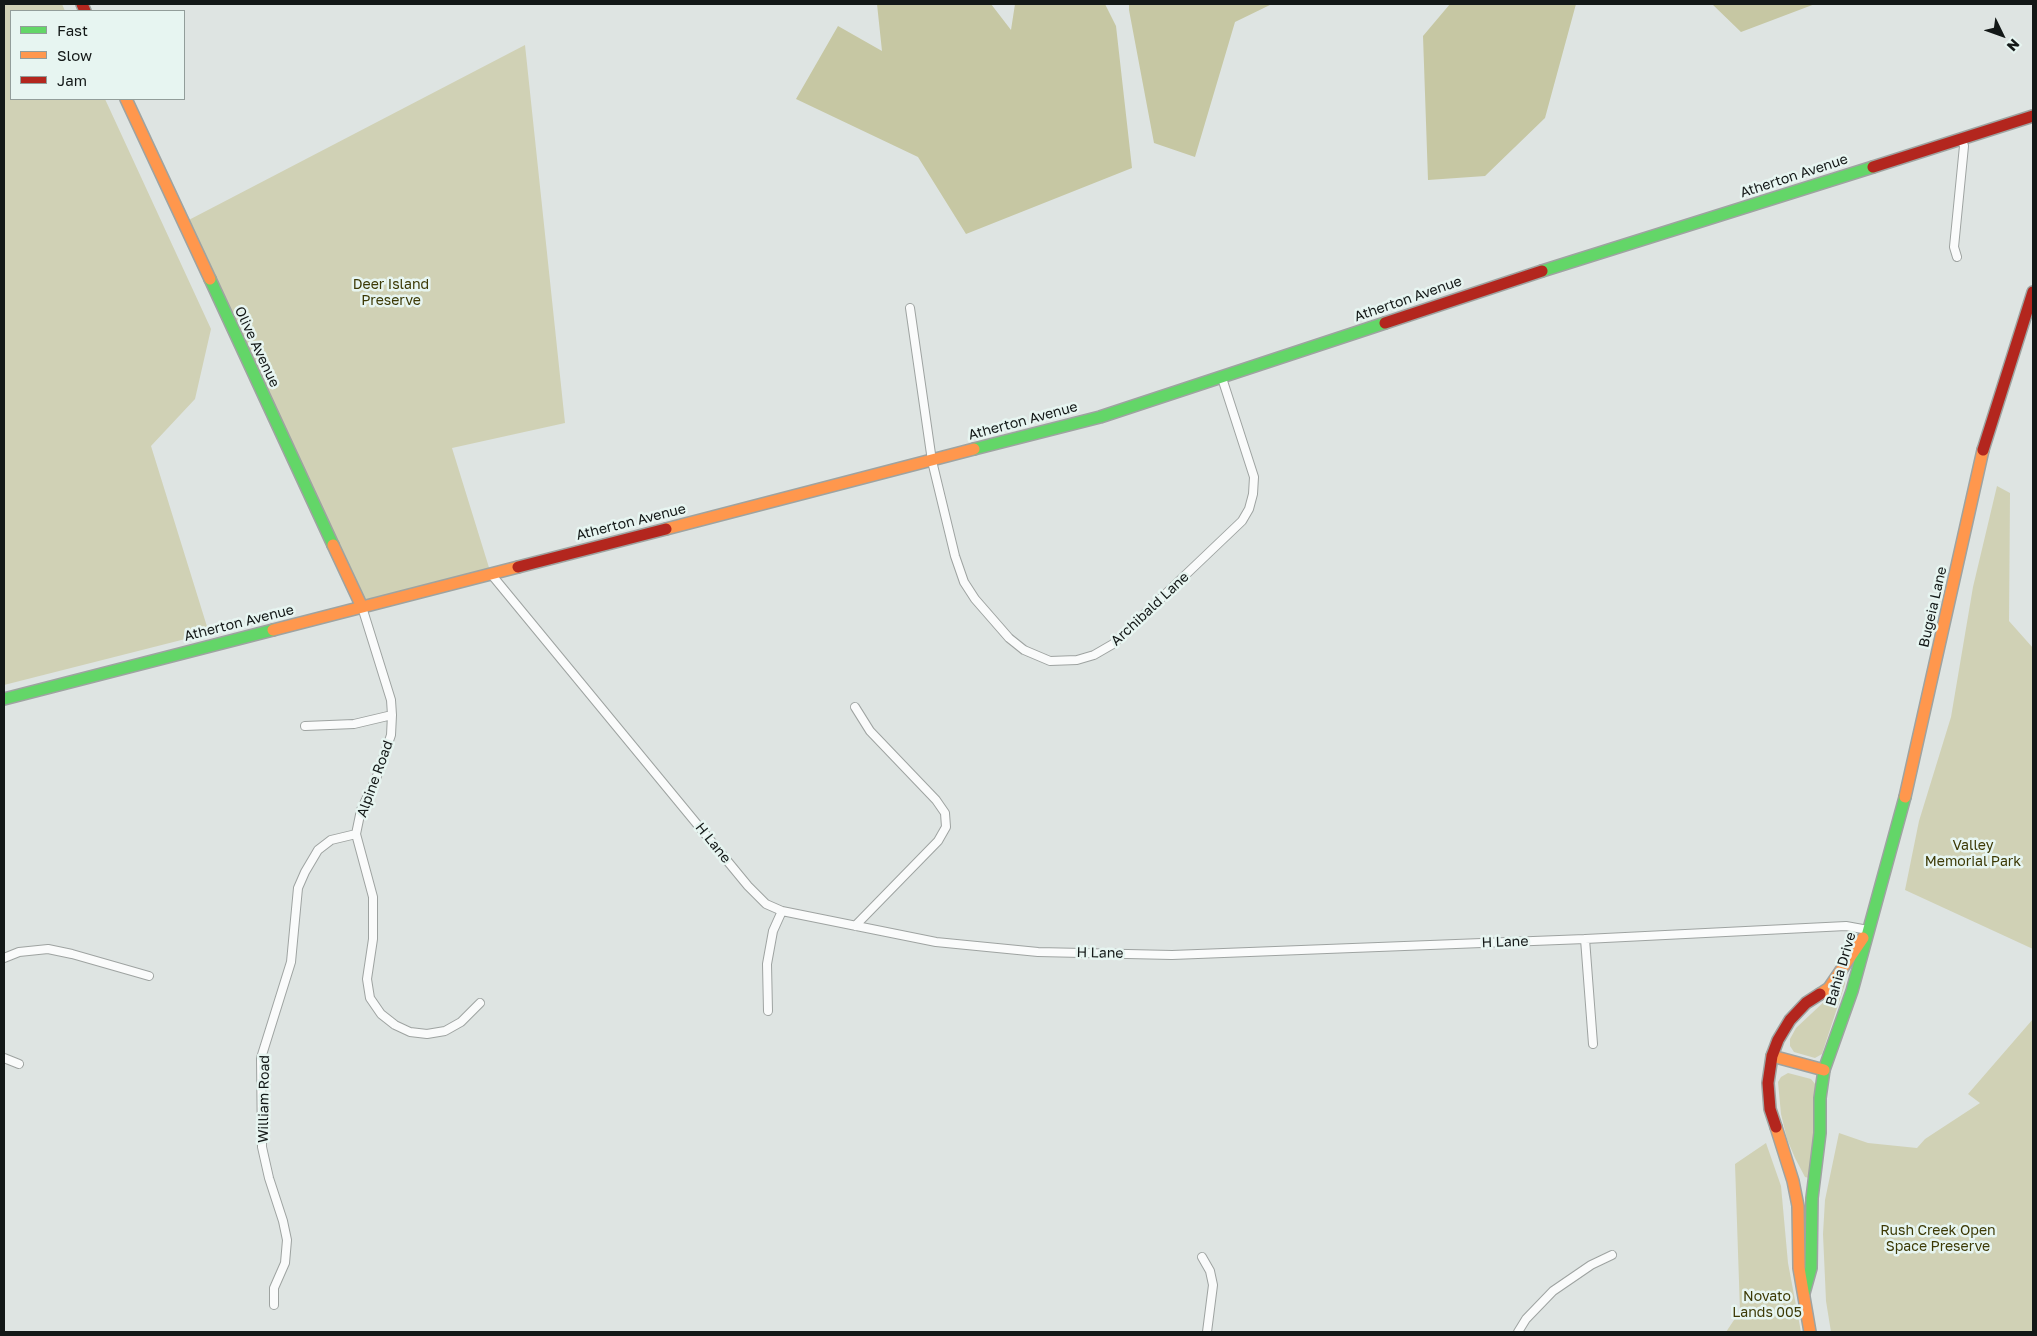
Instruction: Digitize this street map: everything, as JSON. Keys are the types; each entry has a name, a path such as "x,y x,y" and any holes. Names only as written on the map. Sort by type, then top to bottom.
{"main road":[{"name":"Olive Avenue","path":"126,100 362,607"},
{"name":"Atherton Avenue","path":"4,699 1100,417 1222,378 1466,295 2033,116"},
{"name":"Bugeia Lane","path":"1868,930 1917,747 1980,461 2033,292"},
{"name":"Bahia Drive","path":"1810,1332 1799,1268 1798,1206 1793,1182 1770,1109 1768,1083 1772,1056 1778,1040 1790,1020 1806,1003 1829,988 1868,930"},
{"name":"Bahia Drive","path":"1804,1293 1811,1268 1812,1198 1820,1133 1820,1098 1824,1070 1852,992 1868,930"},
{"path":"1772,1056 1824,1070"}],"street":[{"path":"1957,257 1954,247 1964,146 1961,138"},
{"name":"Archibald Lane","path":"910,308 932,461 955,556 964,582 975,599 1009,638 1024,650 1050,661 1077,660 1094,655 1113,644 1218,546 1242,521 1249,509 1254,494 1254,477 1222,378"},
{"name":"H Lane","path":"491,574 748,886 766,904 782,911 936,942 1038,952 1172,955 1585,939 1846,926 1868,930"},
{"name":"Alpine Road","path":"362,607 391,700 392,715 391,735 376,779 360,810 356,834 360,852 368,872 374,905 374,939 367,979 370,998 381,1014 394,1025 410,1032 427,1034 445,1032 461,1022 480,1003"},
{"path":"854,707 870,731 936,800 945,813 946,827 938,841 855,926"},
{"path":"305,726 354,724 392,715"},
{"name":"William Road","path":"274,1305 274,1288 285,1263 287,1240 262,1147 261,1058 291,962 296,932 298,888 318,850 331,840 356,834"},
{"path":"768,1011 767,964 773,931 782,911"},
{"path":"1585,939 1593,1044"},
{"path":"4,958 19,952 48,949 149,976"},
{"path":"4,1058 19,1064"},
{"path":"1518,1332 1526,1319 1553,1291 1591,1265 1612,1255"},
{"path":"1202,1257 1210,1271 1213,1285 1207,1332"}],"green space":[{"path":"4,4 62,4 65,10 10,10 10,100 105,100 211,329 195,399 151,446 209,633 4,685"},
{"path":"877,4 991,4 1011,30 1015,4 1105,4 1116,26 1132,168 966,234 918,157 796,99 838,26 882,51"},
{"path":"1129,4 1272,4 1235,22 1195,157 1154,143"},
{"path":"1450,4 1576,4 1545,118 1485,176 1428,180 1423,36"},
{"path":"1712,4 1815,4 1741,32"},
{"name":"Deer Island Preserve","path":"525,45 565,423 452,448 491,574 362,607 183,223"},
{"name":"Valley Memorial Park","path":"1997,486 2010,493 2009,621 2033,648 2033,949 1905,890 1919,821 1951,717 1973,587"},
{"path":"1842,981 1845,981 1845,984 1822,1054 1815,1058 1794,1052 1790,1046 1790,1039 1796,1028 1828,998"},
{"name":"Rush Creek Open Space Preserve","path":"2033,1019 2033,1332 1831,1332 1826,1301 1823,1234 1825,1200 1839,1133 1868,1143 1917,1148 1925,1139 1980,1103 1968,1094"},
{"path":"1788,1073 1811,1079 1816,1085 1816,1130 1809,1178 1805,1177 1795,1158 1787,1139 1781,1114 1778,1082 1781,1077"},
{"name":"Novato Lands 005","path":"1766,1143 1781,1186 1788,1263 1801,1332 1726,1332 1740,1311 1735,1164"}],"traffic: fast":[{"path":"1542,271 1873,167"},
{"path":"210,279 333,545"},
{"path":"974,449 1100,417 1385,323"},
{"path":"4,699 273,630"},
{"path":"1804,1293 1811,1268 1812,1198 1820,1133 1820,1098 1824,1070 1852,991 1905,797"}],"traffic: slow":[{"path":"126,100 210,279"},
{"path":"666,529 974,449"},
{"path":"1905,797 1983,450"},
{"path":"333,545 362,607"},
{"path":"273,630 518,567"},
{"path":"1820,994 1829,988 1863,938"},
{"path":"1772,1056 1824,1070"},
{"path":"1776,1127 1793,1181 1798,1206 1799,1268 1810,1332"}],"traffic: jam":[{"path":"82,4 85,10"},
{"path":"1873,167 2033,116"},
{"path":"1385,323 1542,271"},
{"path":"1983,450 2033,292"},
{"path":"518,567 666,529"},
{"path":"1776,1127 1770,1109 1768,1083 1772,1056 1778,1040 1790,1020 1806,1003 1820,994"}]}
